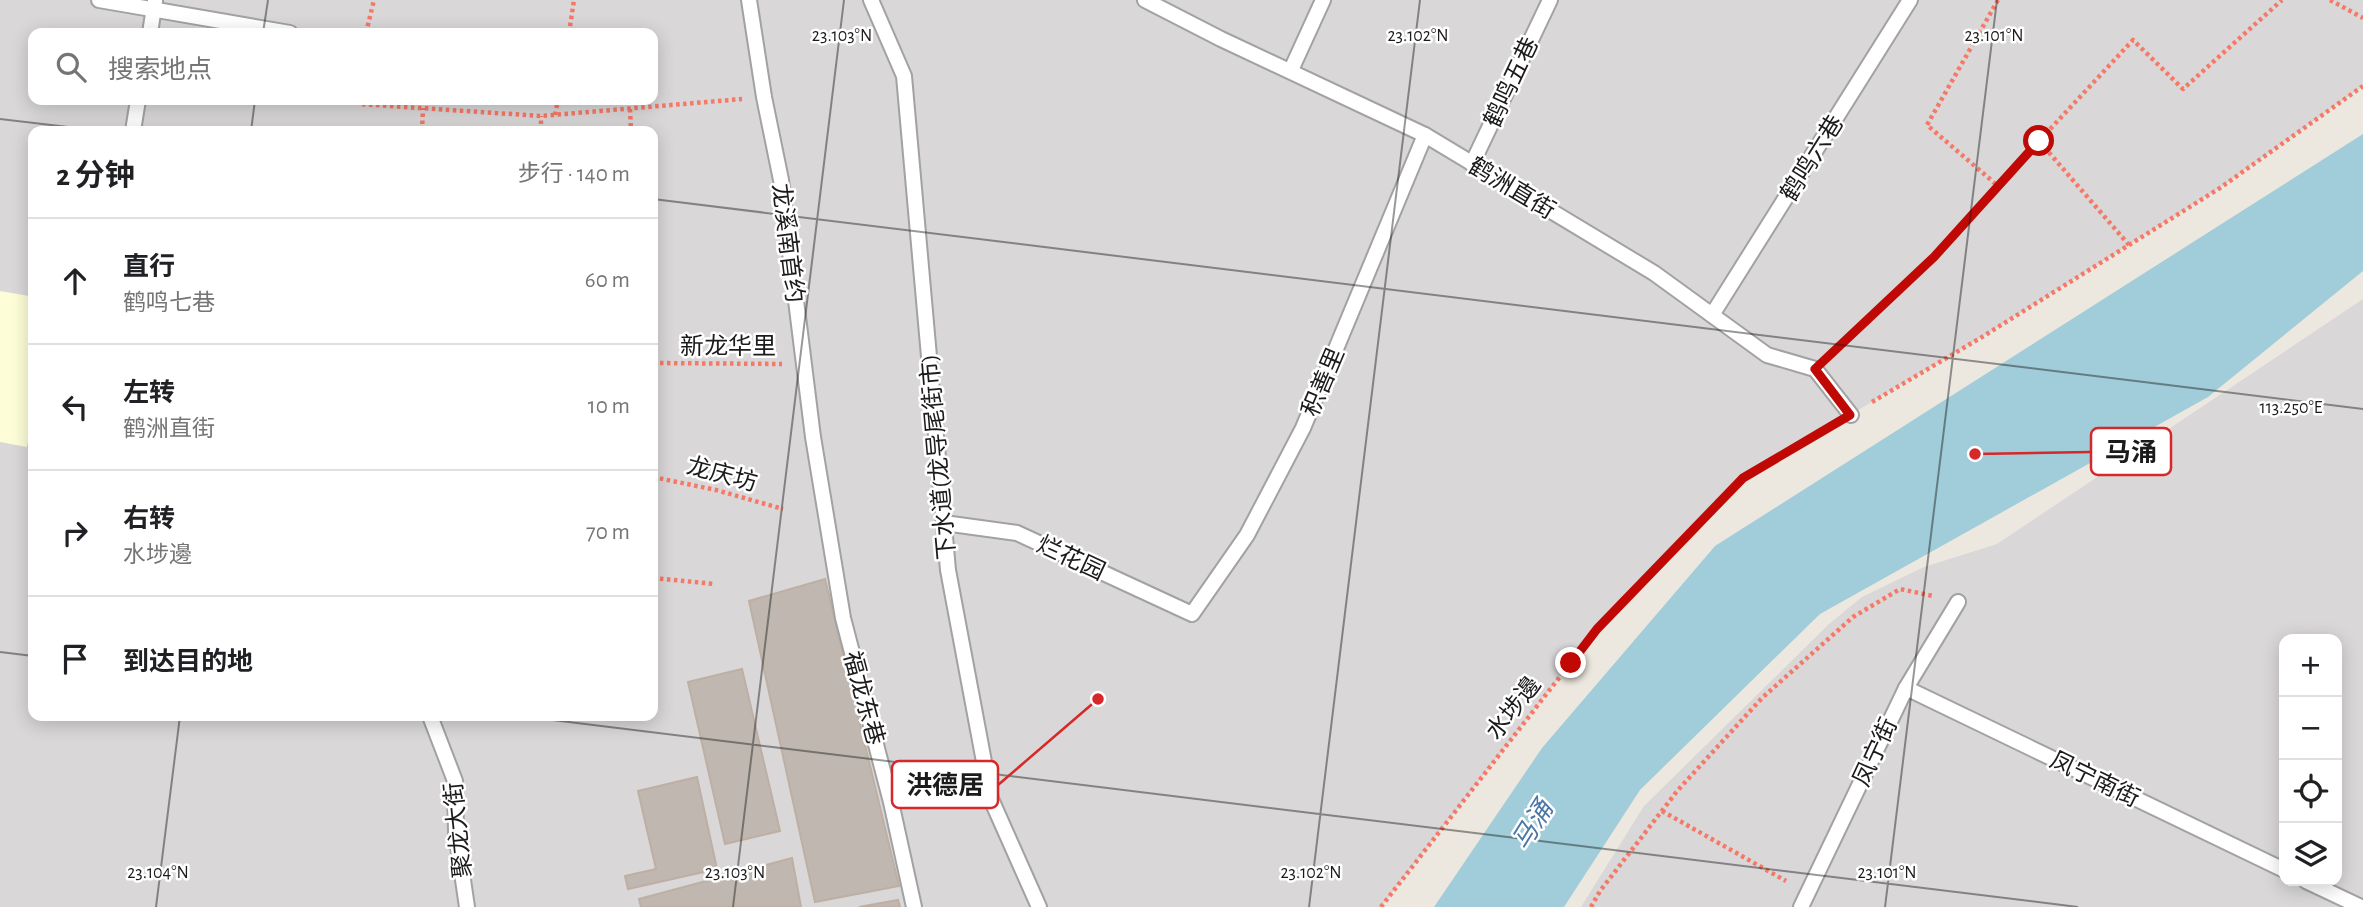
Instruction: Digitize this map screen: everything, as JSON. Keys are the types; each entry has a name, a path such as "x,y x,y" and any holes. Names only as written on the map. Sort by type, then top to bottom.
{"lane":[{"path":"99,0 155,5 266,28"},
{"name":"龙溪南首约","path":"748,0 781,180 821,488"},
{"name":"下水道(龙导尾街市)","path":"871,0 904,76 948,570 991,799 1039,907"},
{"name":"鹤洲直街","path":"1145,0 1221,39 1425,135 1654,273 1767,355 1815,369"},
{"path":"1291,70 1324,0"},
{"name":"鹤鸣五巷","path":"1472,164 1550,0"},
{"name":"鹤鸣六巷","path":"1712,315 1910,0"},
{"path":"151,28 155,5"},
{"path":"134,126 137,105"},
{"name":"积善里","path":"1192,614 1247,535 1303,428 1425,135"},
{"path":"1815,369 1850,415"},
{"name":"福龙东巷","path":"821,488 844,618 891,802 914,907"},
{"name":"烂花园","path":"944,523 1017,533 1192,614"},
{"name":"凤宁街","path":"1805,900 1906,688 1958,602"},
{"name":"凤宁南街","path":"1906,688 2279,868"},
{"name":"聚龙大街","path":"432,721 455,781 456,832 467,907"},
{"path":"2317,886 2361,907"}],"path":[{"path":"367,28 374,0"},
{"path":"570,28 574,0"},
{"path":"1998,0 1927,125 1998,187"},
{"path":"1815,369 1934,257 2133,40 2183,89 2282,0"},
{"path":"2330,0 2363,18"},
{"name":"水埗邊","path":"1381,907 1597,629 1743,478 1982,337 2220,188 2363,86"},
{"path":"375,105 541,116 764,97"},
{"path":"555,115 557,105"},
{"path":"422,126 423,108"},
{"path":"630,109 631,126"},
{"path":"541,116 541,126"},
{"path":"2039,141 2129,245"},
{"name":"新龙华里","path":"658,363 804,365"},
{"name":"龙庆坊","path":"658,478 716,490 783,509"},
{"path":"658,578 715,584"},
{"path":"1591,907 1600,891 1678,790 1762,698 1853,617 1900,589 1958,602"},
{"path":"1662,811 1805,900"}],"shaded area":[{"path":"0,0 2363,0 2363,86 2220,188 1982,337 1743,478 1597,629 1381,907 0,907"},
{"path":"0,291 28,296 27,447 0,442"},
{"path":"2363,299 2363,907 1581,907 1644,806 1829,624 1862,597 1924,567 1997,544"}],"water":[{"path":"2363,134 2363,271 2208,397 1820,614 1640,790 1564,907 1434,907 1542,748 1715,546"}],"building":[{"path":"825,579 899,886 815,902 749,601"},
{"path":"742,669 780,831 725,844 688,682"},
{"path":"697,777 717,869 628,889 625,876 656,869 638,791"},
{"path":"792,858 801,907 641,907 639,899"},
{"path":"898,900 900,907 859,907"}],"place":[{"name":"马涌","path":"1975,454"},
{"name":"洪德居","path":"1098,699"}],"route":[{"path":"1571,663 1597,629 1743,478 1850,415 1815,369 1934,257 2039,141"}]}
